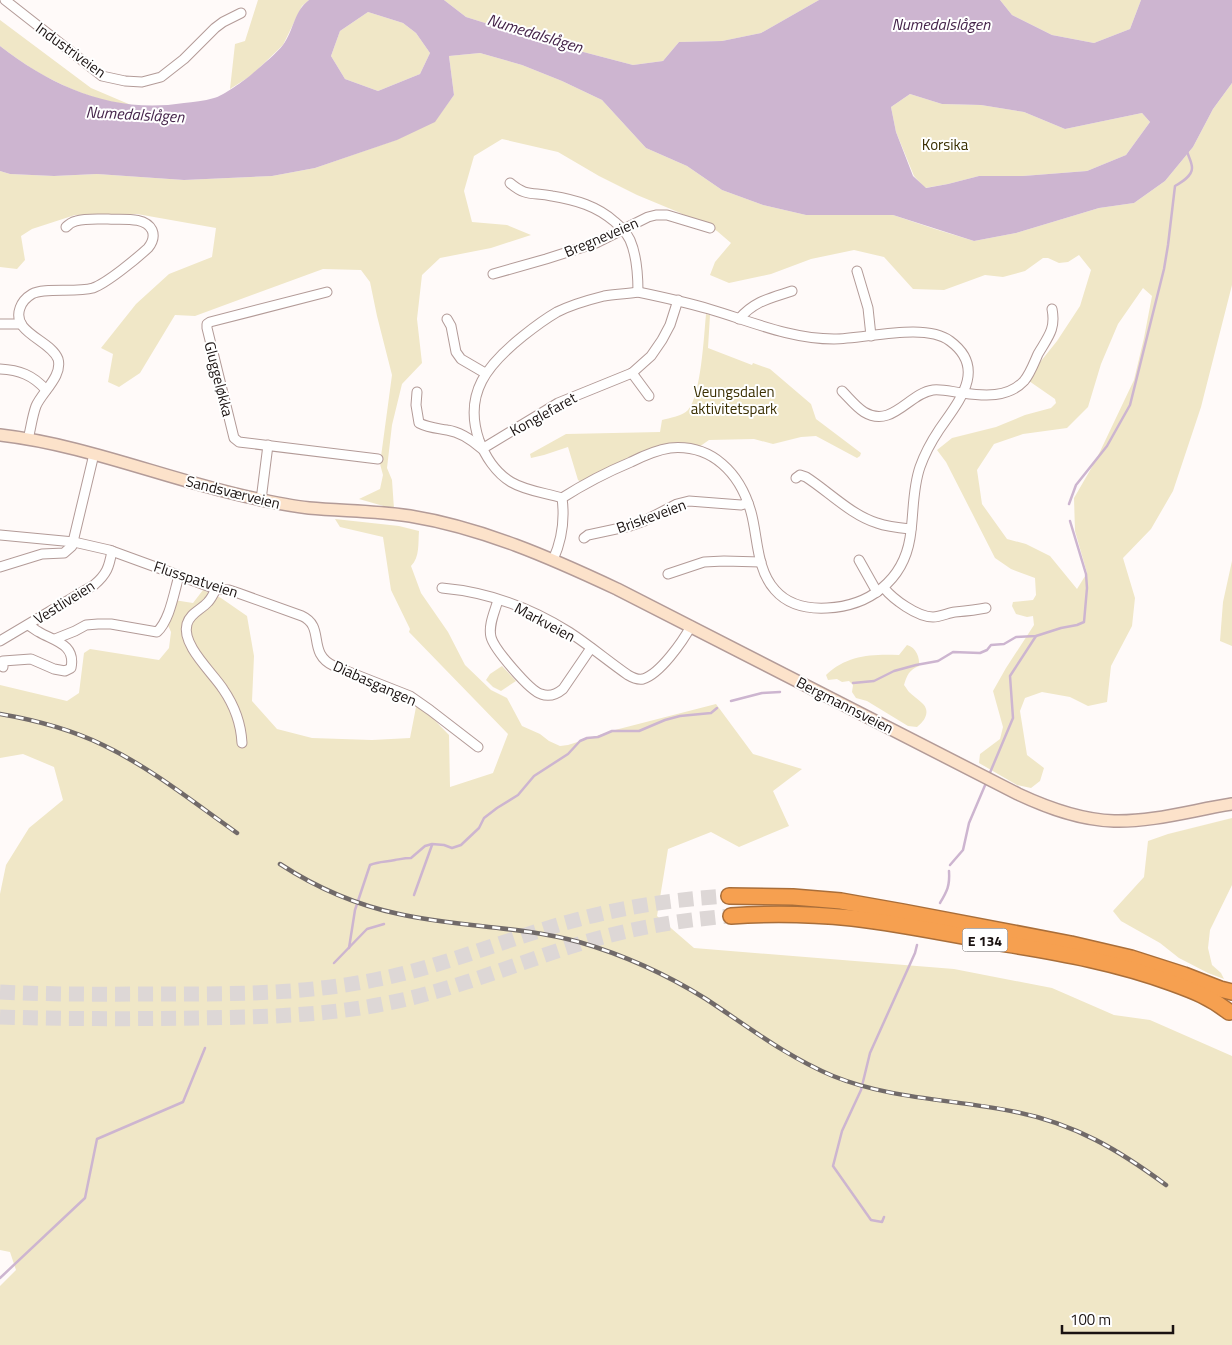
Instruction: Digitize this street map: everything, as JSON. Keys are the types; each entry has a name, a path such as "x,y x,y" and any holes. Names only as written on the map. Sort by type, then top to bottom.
{"highway":[{"name":"E 134","path":"730,896 793,897 841,902 1043,938 1131,958 1232,992"},
{"name":"E 134","path":"730,916 793,914 854,918 1081,957 1137,971 1185,987 1210,998 1231,1012"}],"main road":[{"name":"Sandsværveien","path":"0,435 61,445 218,490 261,500 310,508 402,515 470,529"},
{"name":"Bergmannsveien","path":"470,529 553,560 616,589 1002,786 1032,801 1056,810 1088,818 1114,821 1159,817 1232,804"}],"street":[{"name":"Industriveien","path":"5,0 102,76 142,82 161,76 184,59 219,25 241,13"},
{"path":"510,183 526,193 569,199 595,207 608,216 623,229 629,239 638,267 638,292"},
{"name":"Bregneveien","path":"493,274 596,243 648,217 656,215 667,215 710,228"},
{"path":"28,439 39,400 56,377 59,363 52,349 33,336 21,324 19,311 22,302 34,293 94,288 144,252 152,243 153,237 153,231 142,221 83,219 74,221 66,226"},
{"path":"857,271 870,296 868,308 871,336"},
{"path":"739,319 752,306 792,291"},
{"name":"Gluggeløkka","path":"268,446 239,442 234,438 207,324 327,292"},
{"path":"638,292 678,300 764,327 807,338 834,339 920,332 935,333 947,338 956,346 966,360 969,376 964,393 933,440 918,473 914,492 909,544 905,557 894,576 880,590 860,602 837,607 816,608 798,605 785,599 774,590 765,575 751,511 743,490 720,461 701,451 670,448 652,452 603,474 562,498 512,482 495,468 482,448 476,430 474,406 485,373 492,364 537,325 557,312 583,302 605,296 638,292"},
{"name":"Konglefaret","path":"482,448 558,403 632,373 651,356 662,340 670,325 678,300"},
{"path":"842,391 865,412 881,416 898,411 922,394 932,390 993,395 1012,390 1024,380 1051,333 1054,318 1052,309"},
{"path":"447,319 452,326 456,352 461,359 485,373"},
{"path":"0,324 21,324"},
{"path":"0,369 29,375 46,390"},
{"path":"632,373 650,396"},
{"path":"417,392 416,405 419,423 427,427 465,436 482,448"},
{"path":"261,500 268,446 378,459"},
{"path":"0,567 42,554 64,553 68,551 74,542 94,454"},
{"path":"796,478 800,475 806,477 852,510 875,523 911,529"},
{"path":"553,560 561,536 564,510 562,498"},
{"name":"Briskeveien","path":"584,538 588,535 637,524 677,504 689,501 741,506 748,503"},
{"name":"Flusspatveien","path":"0,535 74,542 112,551 216,589 229,590 302,616 309,620 313,626"},
{"name":"Vestliveien","path":"0,641 89,588 99,580 108,566 112,551"},
{"path":"859,560 880,590 888,593 914,611 934,617 986,608"},
{"path":"668,574 704,562 761,562"},
{"path":"55,639 86,625 98,624 111,624 157,632 166,619 180,576"},
{"name":"Markveien","path":"442,588 460,590 525,609 570,633 633,678 643,679 656,672 674,653 691,626"},
{"path":"216,589 208,603 188,621 186,634 199,659 218,682 233,707 241,732 242,743"},
{"name":"Markveien","path":"498,600 491,628 494,643 503,657 536,692 550,695 559,693 591,648"},
{"path":"3,667 3,661 31,659 54,669 65,671 71,668 73,662 71,655 63,644 28,625"},
{"name":"Diabasgangen","path":"313,626 319,651 324,661 410,696 478,747"}],"green space":[{"path":"258,0 309,0 302,6 283,45 252,75 230,89 235,44 245,41"},
{"path":"444,0 819,0 761,33 722,41 679,42 663,61 633,65 549,43 466,17"},
{"path":"1000,0 1141,0 1130,29 1094,43 1052,35 1012,15"},
{"path":"368,12 403,23 416,33 430,53 420,74 378,91 345,79 331,56 340,31"},
{"path":"0,20 91,88 131,105 102,100 80,93 44,76 22,62 0,46"},
{"path":"480,53 522,65 562,81 602,100 646,148 687,166 722,190 763,205 806,215 893,215 974,241 1016,233 1099,208 1134,203 1165,181 1193,147 1213,109 1232,83 1232,285 1201,407 1173,491 1151,529 1123,558 1135,598 1132,626 1111,666 1107,702 1088,706 1070,697 1042,692 1025,698 1020,711 1027,755 1044,768 1040,781 1031,788 1017,785 979,763 980,754 1000,739 1003,727 993,691 1034,625 1033,616 1027,617 1016,614 1012,606 1013,602 1033,600 1036,595 1035,578 1011,569 995,558 946,462 937,450 952,438 996,427 1025,415 1051,408 1056,403 1055,399 1029,381 1029,376 1057,341 1080,306 1091,270 1079,255 1068,262 1059,263 1043,258 1025,271 1003,277 985,275 944,290 913,289 884,257 854,250 811,259 771,274 729,283 710,275 715,262 731,243 717,231 637,195 558,152 502,139 474,156 464,191 472,222 507,225 531,235 491,248 440,258 422,275 417,319 422,363 402,384 392,425 387,468 392,480 394,509 359,499 380,489 383,475 380,464 392,375 370,282 361,270 323,269 195,316 175,315 140,373 119,387 108,382 113,354 101,348 136,304 169,274 212,257 216,228 137,214 75,215 32,229 21,236 25,260 17,269 0,267 0,171 10,174 54,176 97,174 184,180 272,176 315,168 396,140 435,121 454,95 449,56","holes":["1143,288 1152,296 1134,380 1096,460 1074,498 1075,531 1087,573 1077,589 1050,556 1026,544 1007,539 982,504 977,470 994,444 1023,434 1067,428 1088,407 1101,364 1118,324"]},
{"name":"Korsika","path":"910,94 942,104 981,105 1024,112 1065,129 1142,113 1150,122 1126,155 1087,171 1023,176 979,176 925,188 914,176 896,132 891,107"},
{"name":"Veungsdalen aktivitetspark","path":"706,314 710,315 708,348 752,365 753,363 770,369 811,404 816,419 861,453 860,456 857,458 816,436 801,437 773,444 754,439 709,440 699,447 666,445 650,449 627,458 581,482 578,480 568,447 531,458 530,454 566,434 660,432 662,420 686,412 692,403 699,379"},
{"path":"335,519 399,526 419,531 417,554 411,566 421,593 448,632 465,665 491,690 507,698 522,726 540,734 549,741 560,746 568,745 615,730 716,704 753,754 802,769 773,791 789,826 739,847 711,832 668,849 657,916 694,948 954,969 1052,988 1114,1015 1150,1020 1232,1056 1232,1345 0,1345 0,1286 16,1270 10,1252 0,1250 0,894 6,865 29,828 63,800 54,767 23,754 0,758 0,685 67,701 79,693 84,653 90,649 159,660 169,648 171,632 167,623 174,600 193,603 203,590 221,598 247,616 254,656 252,701 277,729 312,738 372,740 410,738 417,702 449,735 450,787 493,773 508,734 409,632 410,629 391,590 383,537 340,527"},
{"path":"1232,561 1232,646 1220,641 1223,602"},
{"path":"907,645 917,653 919,666 909,673 904,685 926,709 926,716 917,727 908,726 867,701 856,698 852,692 853,685 849,681 828,680 826,675 842,663 860,657 899,655"},
{"path":"502,666 516,681 501,691 493,687 486,680 490,674"},
{"path":"1232,818 1232,885 1210,930 1208,948 1212,965 1221,973 1224,979 1179,958 1160,943 1121,921 1113,911 1144,877 1148,841"}],"water":[{"name":"Numedalslågen","path":"309,0 444,0 466,17 549,43 633,65 663,61 679,42 722,41 761,33 819,0 1000,0 1012,15 1052,35 1094,43 1130,29 1141,0 1232,0 1232,83 1213,109 1193,147 1165,181 1134,203 1099,208 1016,233 974,241 893,215 806,215 763,205 722,190 687,166 646,148 602,100 522,65 480,53 449,56 454,95 435,122 397,140 315,168 272,176 184,180 97,174 54,176 10,174 0,171 0,46 42,74 64,85 110,101 134,105 158,105 199,101 218,97 228,91 249,77 273,56 287,39 304,4","holes":["368,12 403,23 416,33 430,53 420,74 378,91 345,79 331,56 340,31","910,94 942,104 981,105 1024,112 1065,129 1142,113 1150,122 1126,155 1087,171 1023,176 979,176 926,188 913,176 896,132 891,107"]}],"waterway":[{"path":"1069,504 1076,485 1107,446 1130,405 1164,269 1175,186 1192,171 1187,151"},
{"path":"853,683 874,681 894,671 938,661 953,652 980,653 987,650 991,645 1004,644 1016,637 1036,636 1084,622 1087,588 1086,574 1070,521"},
{"path":"989,775 1013,718 1010,676 1036,636"},
{"path":"731,701 762,693 780,692"},
{"path":"349,948 355,910 370,865 411,858 425,846 432,844 452,848 461,845 479,828 484,818 518,795 534,776 568,754 580,741 598,737 612,731 639,731 665,720 680,716 711,713 717,708"},
{"path":"950,865 963,850 969,823 986,783"},
{"path":"414,895 432,845"},
{"path":"940,903 948,888 949,871"},
{"path":"334,963 367,929 384,924"},
{"path":"884,1217 882,1222 871,1220 833,1166 842,1131 861,1090 870,1053 917,945"},
{"path":"0,1278 85,1198 97,1139 183,1102 205,1048"}],"tunnel":[{"path":"0,992 44,994 227,994 325,988 374,980 425,968 551,927 595,915 652,904 729,896"},
{"path":"0,1017 98,1019 220,1018 340,1011 413,998 486,976 582,943 619,933 674,922 731,916"}],"railway":[{"path":"0,714 26,719 78,734 121,754 155,775 237,833"},
{"path":"280,864 308,881 337,895 367,906 444,922 557,937 612,953 676,981 783,1050 833,1076 855,1084 901,1095 993,1108 1037,1117 1096,1140 1166,1185"}]}
